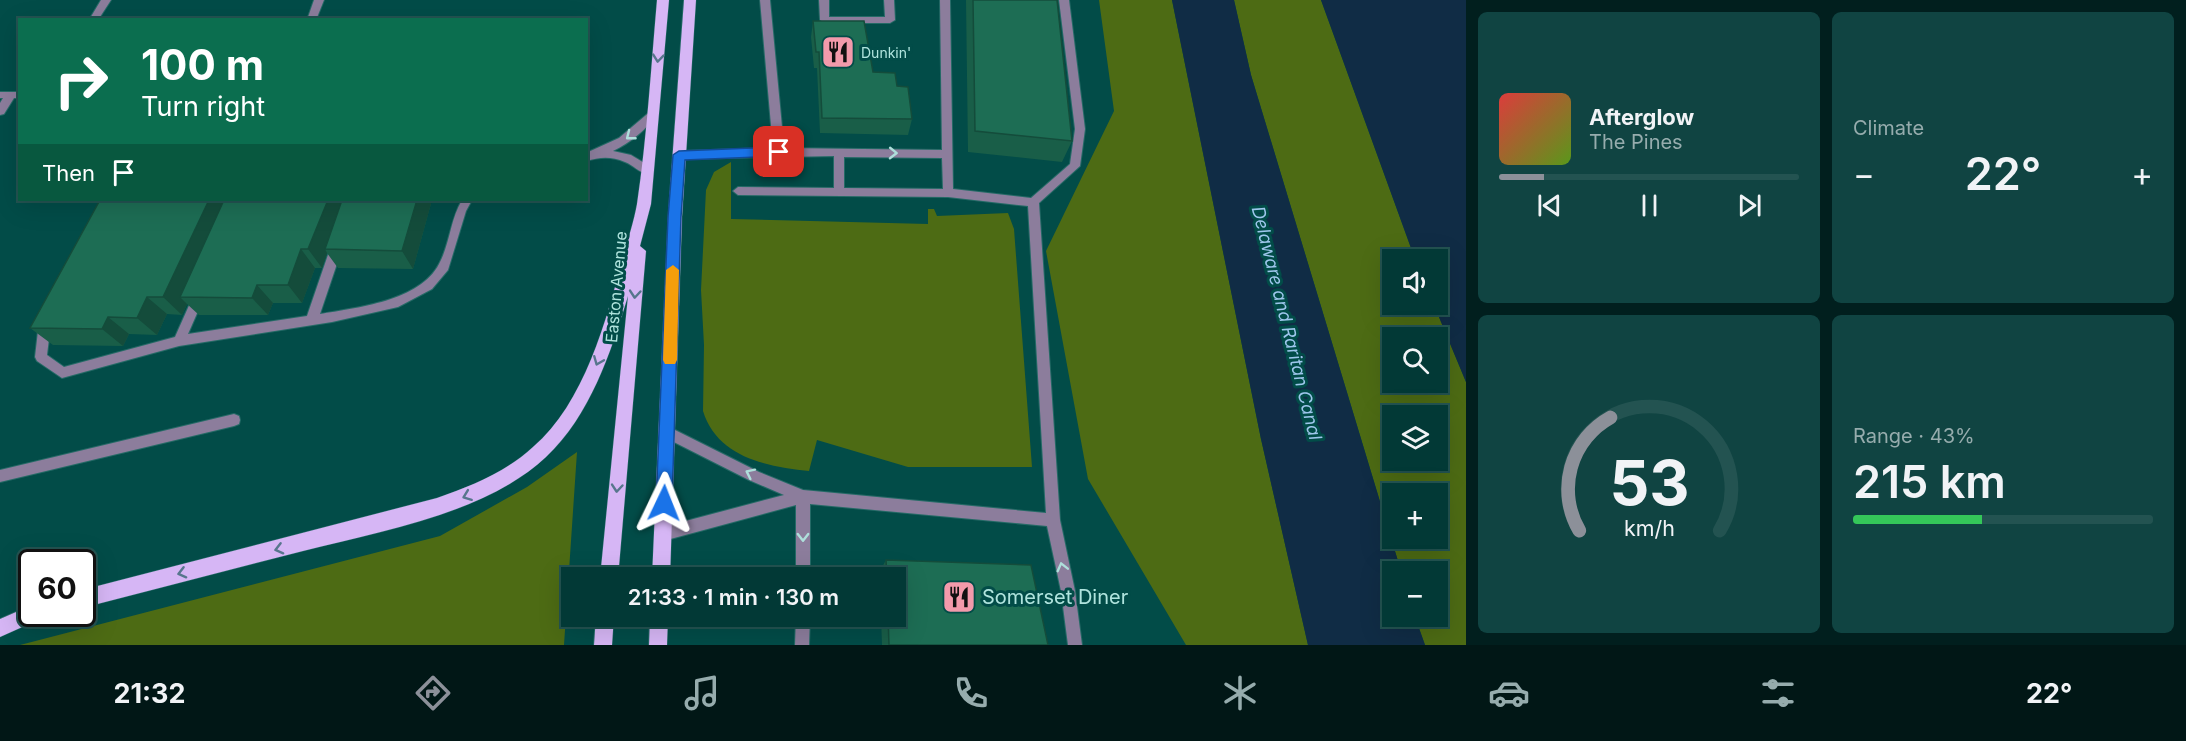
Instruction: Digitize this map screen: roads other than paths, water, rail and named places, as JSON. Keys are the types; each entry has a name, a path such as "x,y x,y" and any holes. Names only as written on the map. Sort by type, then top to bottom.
{"main road":[{"name":"Easton Avenue","path":"610,567 663,0"},
{"path":"662,567 675,217 690,0"},
{"path":"96,594 422,512 472,494 540,453 573,413 594,371 612,327 644,204"},
{"path":"0,628 18,620"},
{"path":"603,645 604,627"},
{"path":"658,645 659,627"}],"street":[{"path":"94,18 106,0"},
{"path":"311,18 319,0"},
{"path":"765,0 779,152"},
{"path":"824,0 825,20 890,20 889,0"},
{"path":"945,0 948,193"},
{"path":"738,191 948,193 1033,202 1075,166 1080,129 1064,0"},
{"path":"0,111 10,95"},
{"path":"588,157 603,153 631,137 652,114"},
{"path":"679,155 779,152 947,154"},
{"path":"603,153 627,158 647,170"},
{"path":"839,153 839,192"},
{"path":"51,313 45,324 41,357 62,373 179,341 394,304 428,286 444,267 461,210 466,201"},
{"path":"1033,202 1053,520 1068,591 1075,645"},
{"path":"312,319 341,232"},
{"path":"179,341 203,287"},
{"path":"0,476 234,420"},
{"path":"667,432 754,476 803,497 1053,520"},
{"path":"663,534 803,497"},
{"path":"803,497 803,567"},
{"path":"802,627 802,645"}],"water":[{"name":"Delaware and Raritan Canal","path":"1172,0 1234,0 1251,75 1382,508 1382,549 1394,549 1398,561 1382,561 1382,627 1419,627 1425,645 1308,645 1261,439"},
{"path":"1321,0 1466,0 1466,382 1448,339 1448,327 1443,327 1438,315 1448,315 1448,249 1411,249"}],"place":[{"name":"Dunkin'","path":"838,52"},
{"name":"Somerset Diner","path":"959,597"}]}
